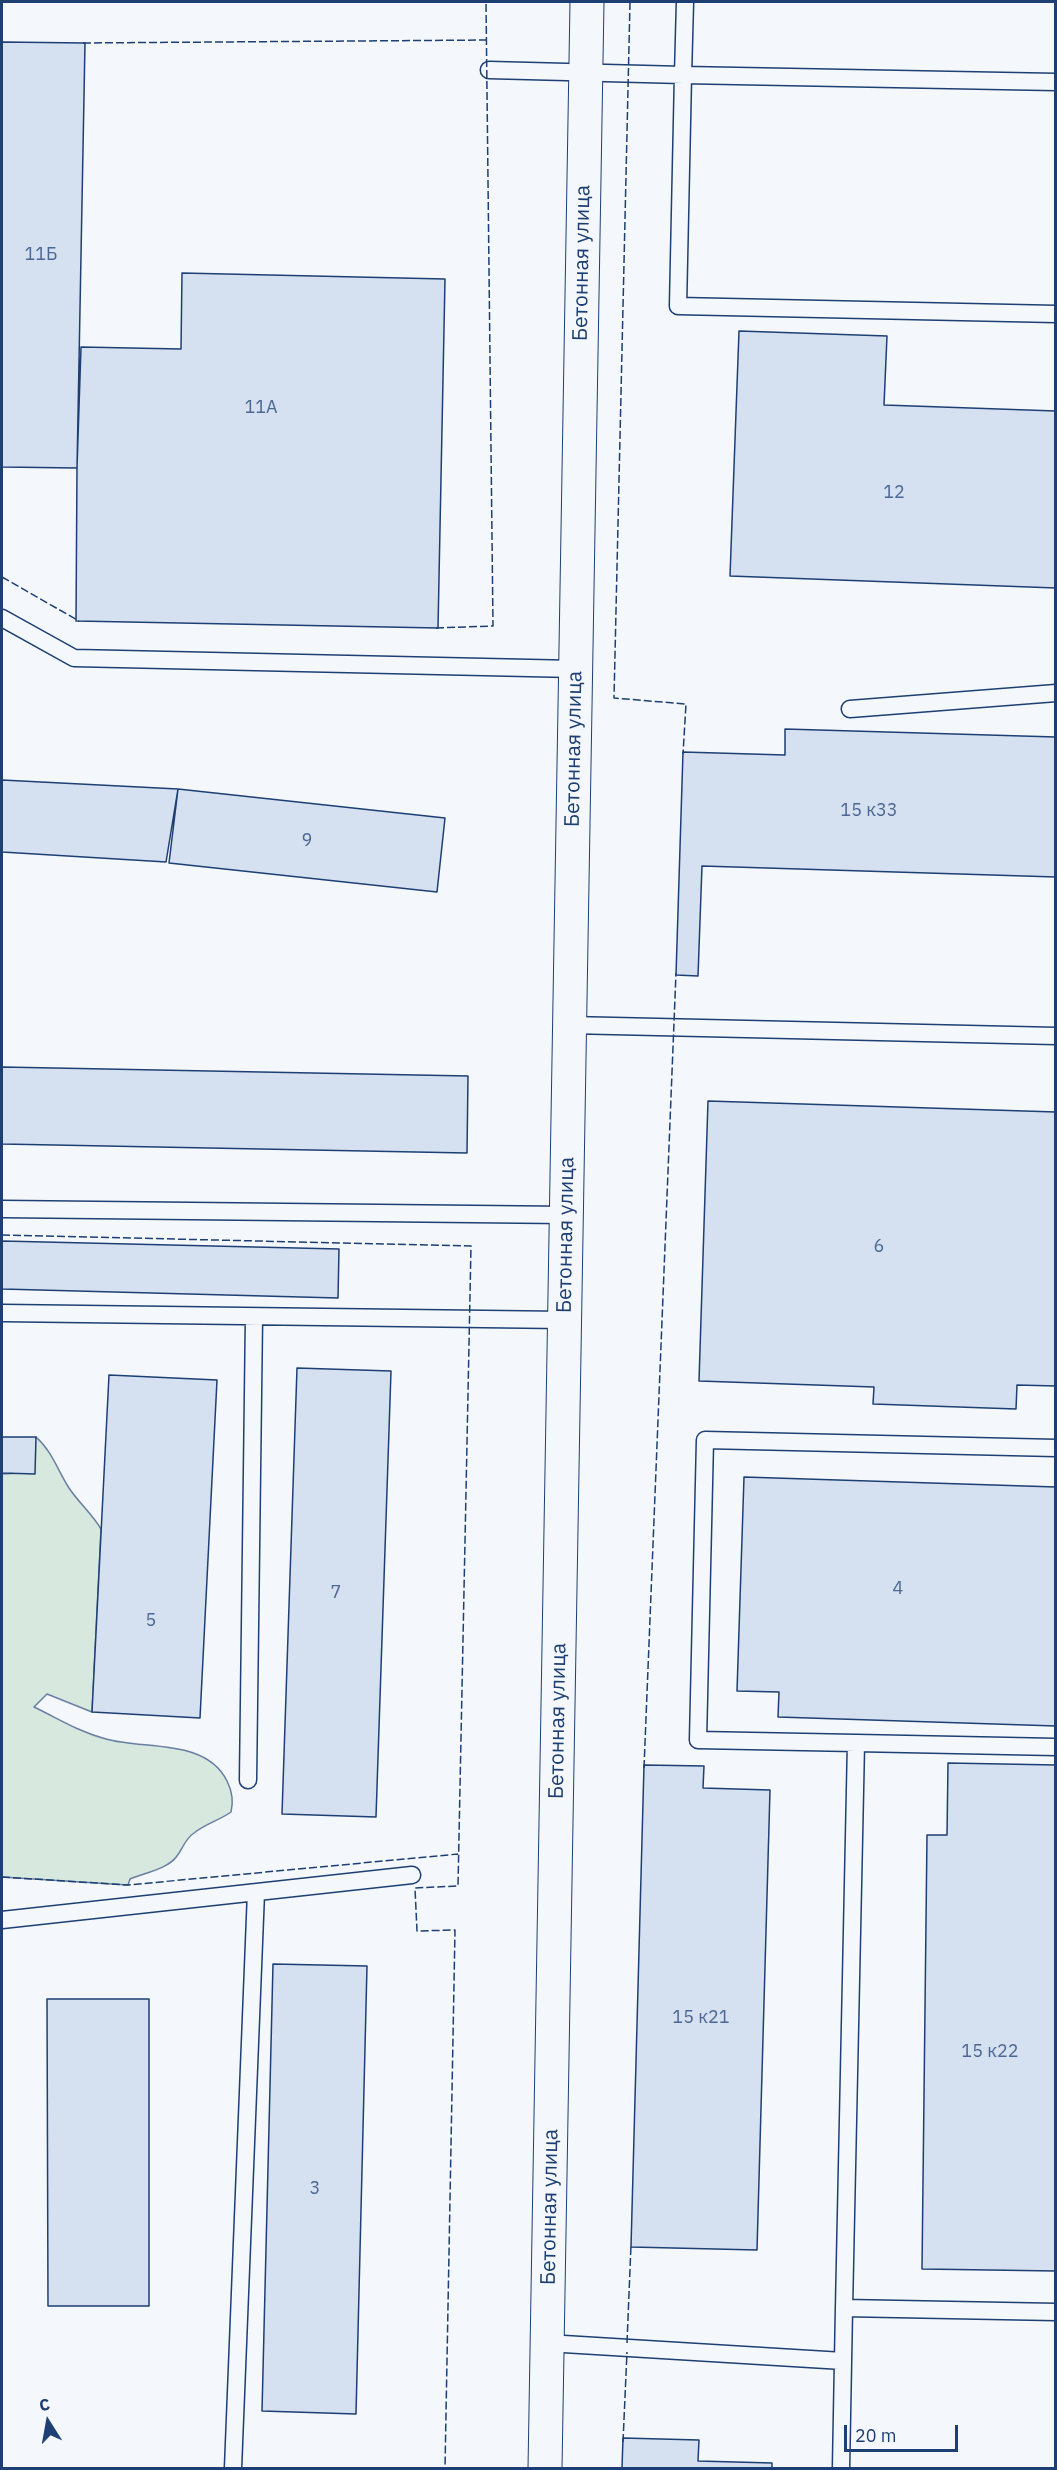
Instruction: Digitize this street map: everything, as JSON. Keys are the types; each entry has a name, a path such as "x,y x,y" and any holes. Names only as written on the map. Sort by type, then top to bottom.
{"street":[{"name":"Бетонная улица","path":"545,2469 587,2"}],"lane":[{"path":"685,2 678,306 1056,314"},
{"path":"489,70 1056,82"},
{"path":"2,618 74,658 575,669"},
{"path":"850,709 1056,693"},
{"path":"570,1025 1056,1036"},
{"path":"2,1209 566,1215"},
{"path":"2,1313 564,1320"},
{"path":"248,1780 254,1317"},
{"path":"1056,1448 705,1440 698,1740 1056,1747"},
{"path":"841,2469 856,1743"},
{"path":"2,1920 412,1875"},
{"path":"233,2469 256,1892"},
{"path":"844,2308 1056,2312"},
{"path":"548,2343 843,2361"}],"shaded area":[{"path":"36,1437 51,1455 69,1488 101,1529 92,1712 47,1694 34,1707 78,1729 106,1739 173,1748 205,1758 217,1767 227,1781 231,1792 231,1812 191,1835 177,1856 168,1864 130,1879 128,1885 2,1877 2,1474 20,1473"}],"building":[{"path":"2,42 85,43 77,468 2,467"},
{"path":"182,273 445,279 438,628 76,621 81,347 181,349"},
{"path":"739,331 887,336 884,405 1056,411 1056,588 730,576"},
{"path":"785,729 1056,737 1056,877 702,866 698,976 676,975 683,752 785,755"},
{"path":"2,780 178,789 166,862 2,852"},
{"path":"178,789 445,818 437,892 169,863"},
{"path":"2,1067 468,1076 467,1153 2,1144"},
{"path":"708,1101 1056,1112 1056,1386 1017,1385 1016,1409 873,1404 874,1387 699,1381"},
{"path":"2,1241 339,1249 338,1298 2,1289"},
{"path":"297,1368 391,1371 376,1817 282,1814"},
{"path":"109,1375 217,1380 200,1718 92,1712"},
{"path":"2,1437 36,1437 35,1474 2,1473"},
{"path":"744,1477 1056,1487 1056,1726 778,1717 779,1692 737,1691"},
{"path":"948,1763 1056,1765 1056,2271 922,2269 927,1835 947,1835"},
{"path":"644,1765 704,1766 703,1788 770,1790 757,2250 631,2247"},
{"path":"273,1964 367,1966 356,2414 262,2411"},
{"path":"47,1999 149,1999 149,2306 48,2306"},
{"path":"623,2438 699,2440 698,2461 772,2463 772,2468 622,2468"}],"fence":[{"path":"436,628 493,626 486,2"},
{"path":"630,2 614,698 686,704 683,754"},
{"path":"83,43 488,40"},
{"path":"2,577 79,621"},
{"path":"644,1768 676,973"},
{"path":"2,1235 471,1246 458,1886 415,1888 417,1931 455,1930 445,2468"},
{"path":"2,1877 128,1885 458,1854"},
{"path":"627,2343 631,2245"},
{"path":"623,2442 627,2352"}]}
